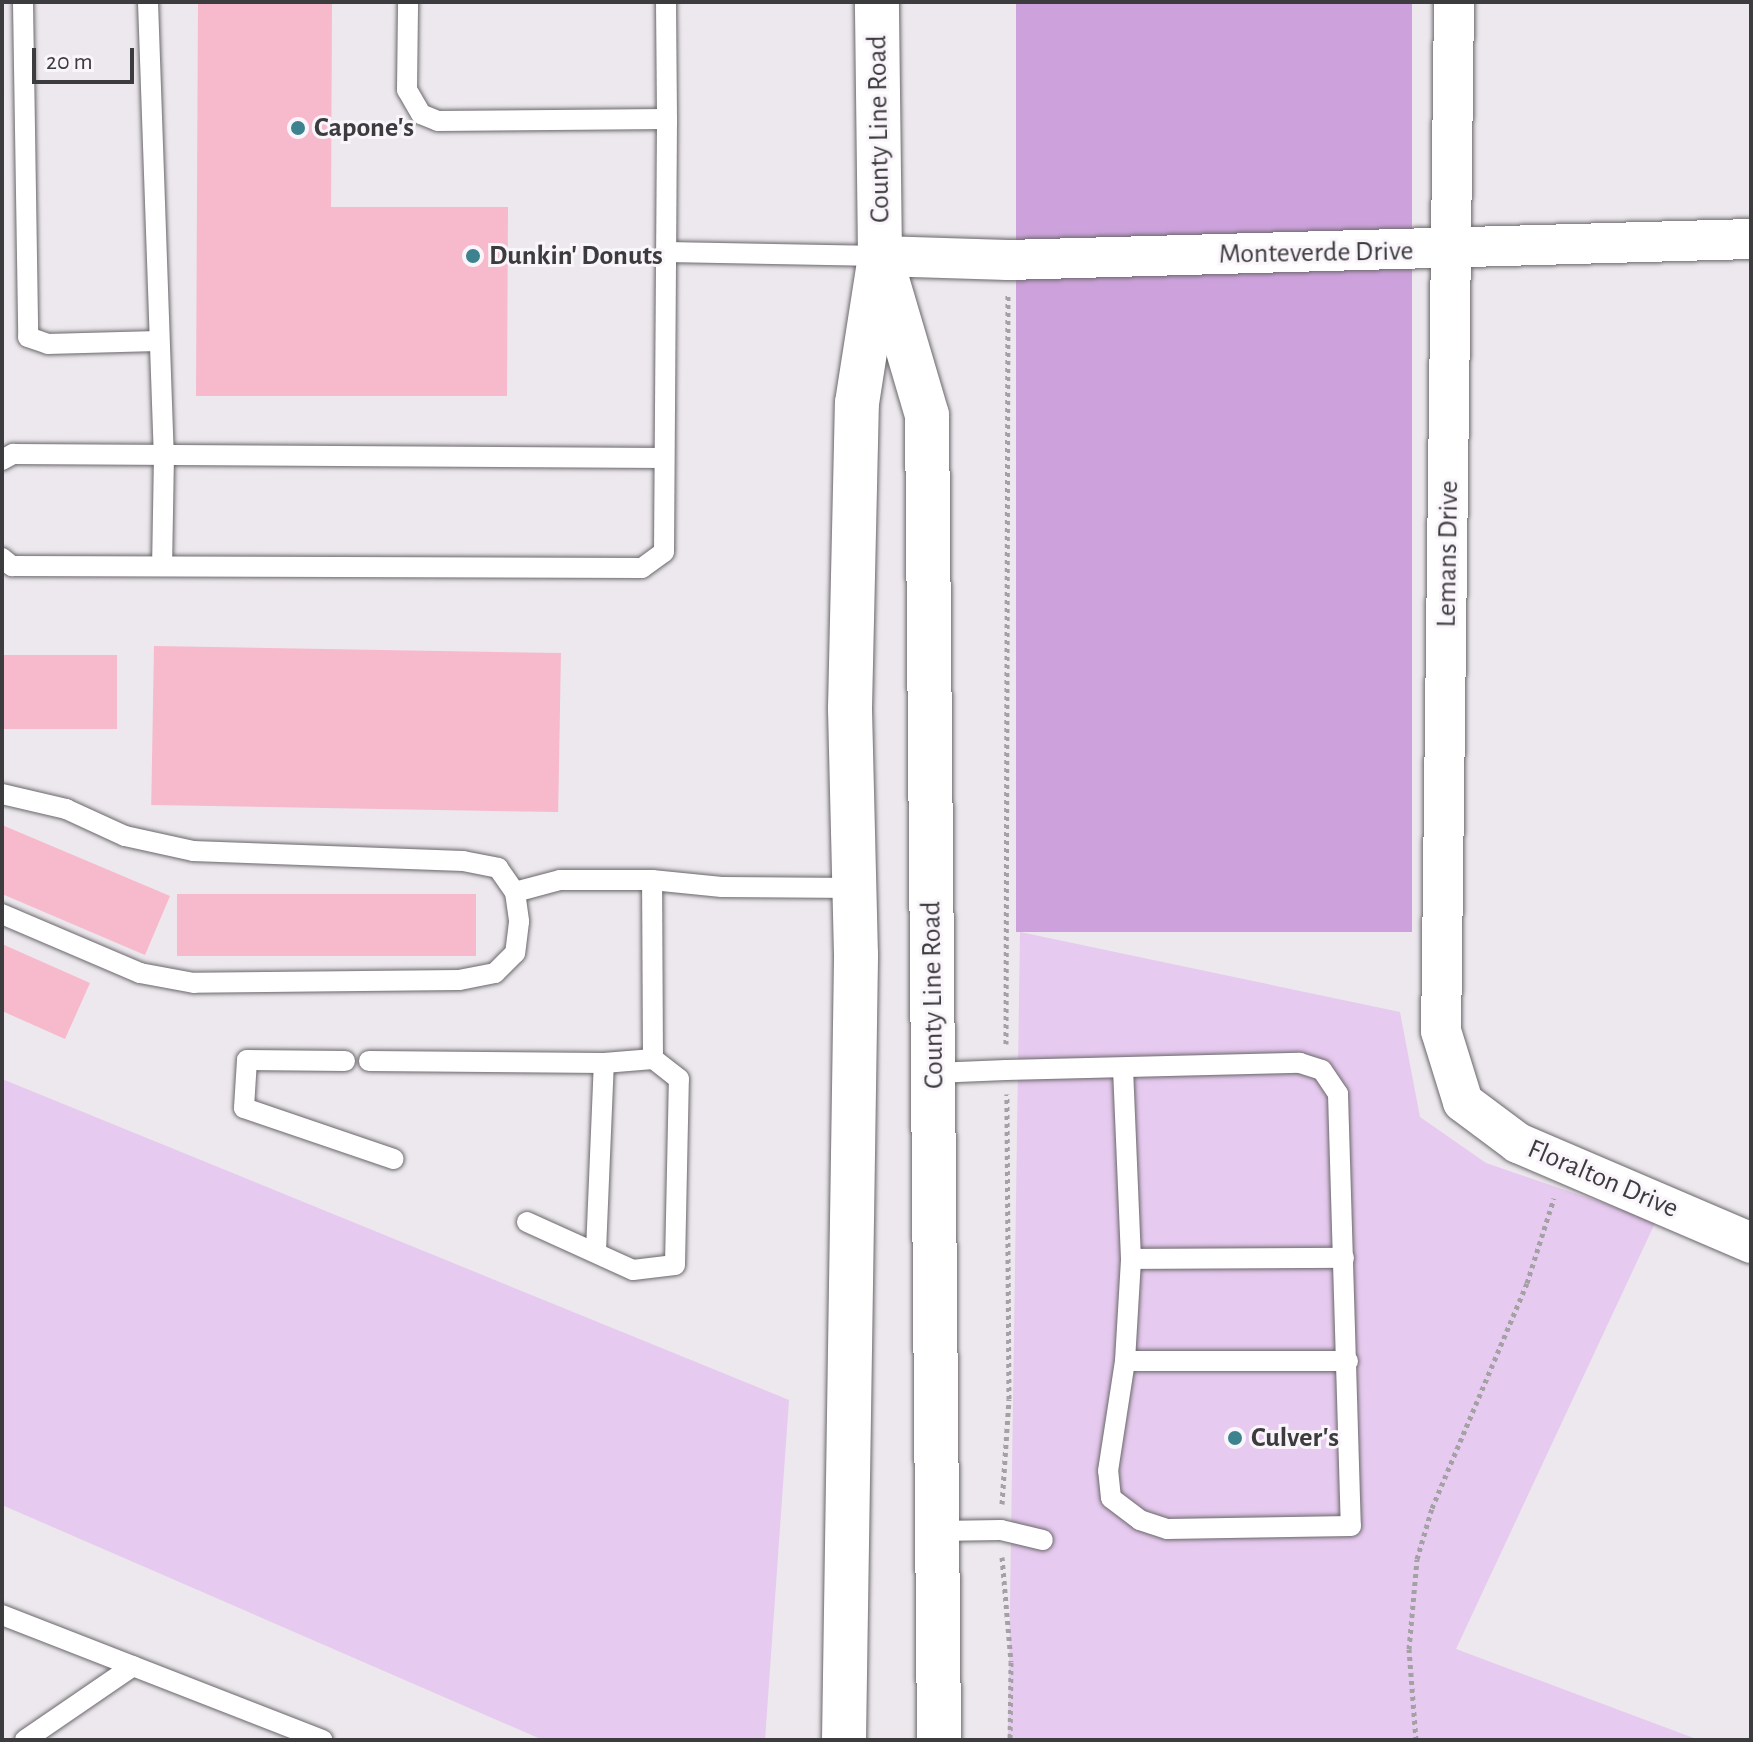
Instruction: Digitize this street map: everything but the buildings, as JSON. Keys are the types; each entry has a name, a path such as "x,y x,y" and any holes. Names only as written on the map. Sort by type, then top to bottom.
{"main road":[{"name":"County Line Road","path":"844,1740 855,888 850,708 857,403 880,256 877,2"},
{"name":"County Line Road","path":"880,256 927,415 939,1740"}],"street":[{"name":"Lemans Drive","path":"1454,2 1441,1031 1463,1102"},
{"name":"Monteverde Drive","path":"880,256 1008,260 1751,239"},
{"name":"Floralton Drive","path":"1463,1102 1518,1143 1751,1243"}],"lane":[{"path":"23,2 28,337 48,344 157,341"},
{"path":"148,2 157,341 164,455 162,566"},
{"path":"408,2 407,90 421,114 438,121 667,119"},
{"path":"2,558 12,566 642,568 664,552 666,2"},
{"path":"666,252 880,256"},
{"path":"2,460 13,454 664,458"},
{"path":"2,794 66,809 125,836 193,851 475,863 498,868 515,892 515,953 495,973 459,980 194,983 140,973 2,914"},
{"path":"515,892 587,878 722,887 855,888"},
{"path":"652,880 653,1059"},
{"path":"369,1061 604,1063 653,1059 679,1079 675,1265 633,1270 527,1222"},
{"path":"345,1061 247,1060 244,1108 394,1159"},
{"path":"596,1251 604,1063"},
{"path":"934,1073 1300,1063 1322,1070 1338,1094 1351,1526 1167,1529 1140,1520 1111,1498 1108,1471 1125,1361 1131,1259 1123,1068"},
{"path":"1131,1259 1344,1258"},
{"path":"1125,1361 1348,1361"},
{"path":"938,1531 1001,1530 1043,1540"},
{"path":"2,1615 322,1740"},
{"path":"25,1740 133,1666"}],"path":[{"path":"1008,260 1006,1070 1009,1399 1001,1530 1011,1662 1010,1740"},
{"path":"1416,1740 1409,1649 1417,1559 1432,1508 1527,1283 1565,1163"}],"shaded area":[{"path":"1016,2 1412,2 1412,932 1016,932"},
{"path":"1020,932 1400,1012 1420,1117 1486,1163 1656,1221 1456,1649 1699,1740 1008,1740"},
{"path":"2,1079 789,1400 765,1740 543,1740 2,1505"}],"place":[{"name":"Capone's","path":"298,128"},
{"name":"Dunkin' Donuts","path":"473,256"},
{"name":"Culver's","path":"1235,1438"}]}
